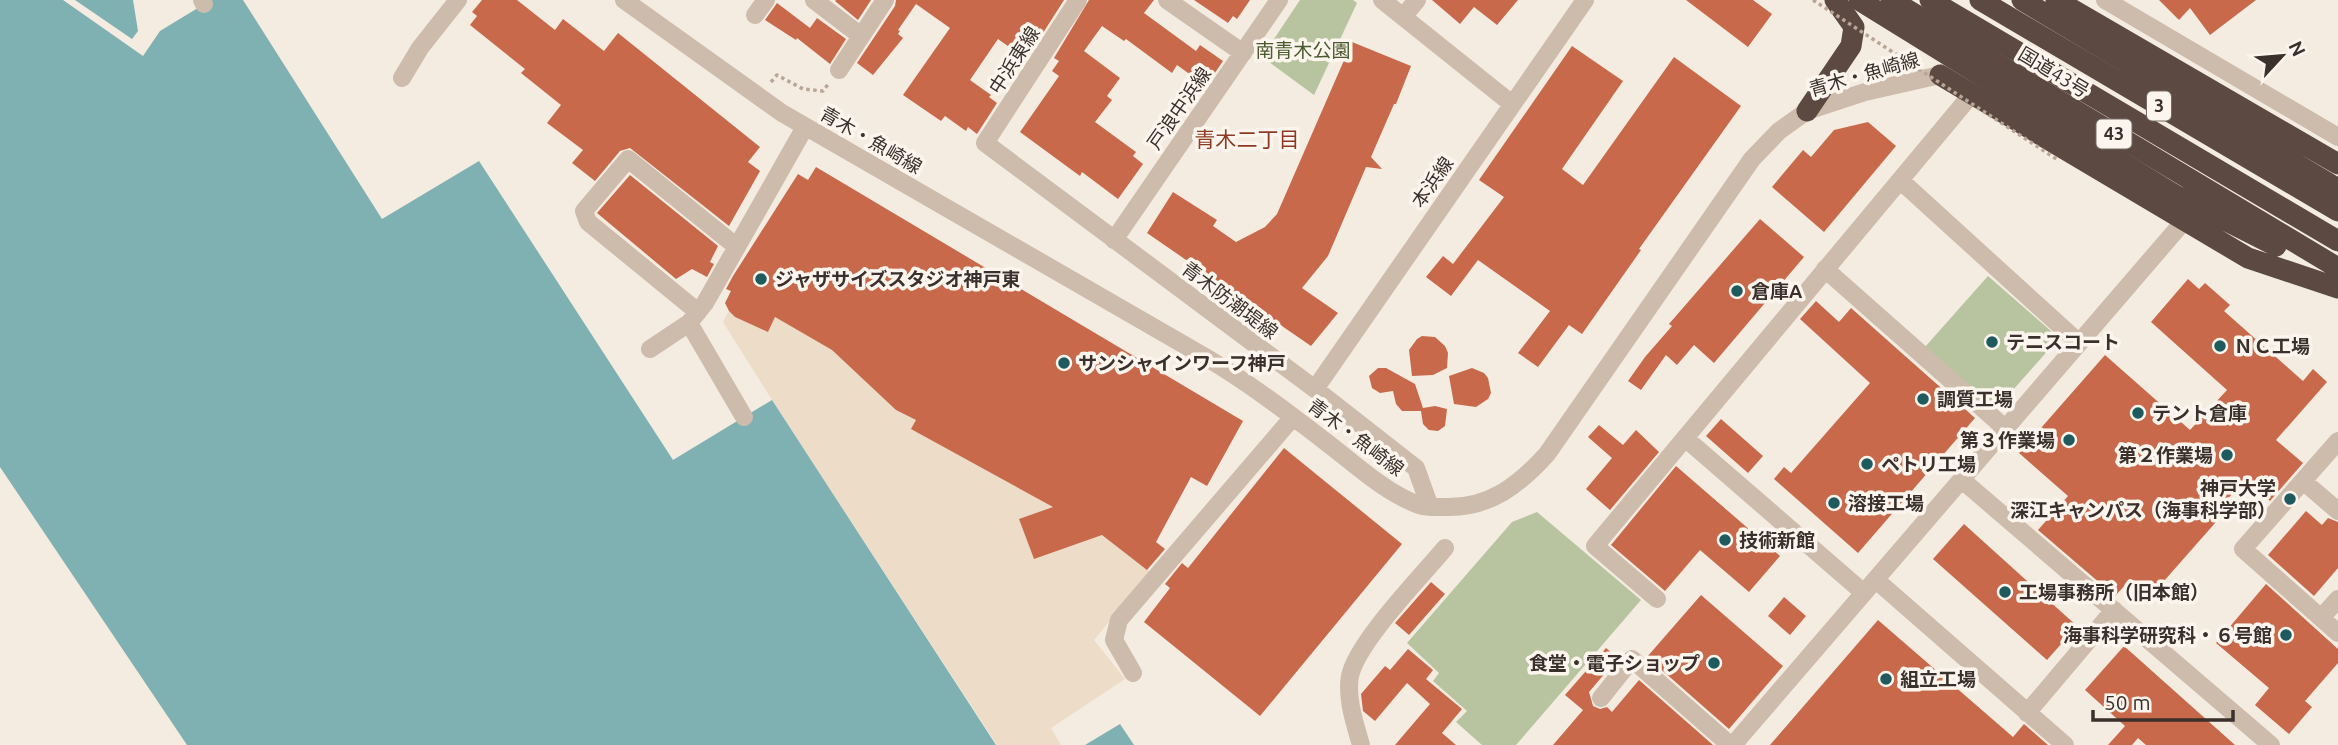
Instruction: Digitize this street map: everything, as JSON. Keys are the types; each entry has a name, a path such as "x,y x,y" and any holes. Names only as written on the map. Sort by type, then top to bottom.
{"highway":[{"path":"1807,111 1851,46 1854,27 1836,0"},
{"path":"1859,0 2174,194 2338,276"},
{"name":"国道43号","path":"1891,0 2338,268"},
{"name":"3","path":"1930,0 2338,241"},
{"name":"3","path":"1980,0 2338,211"},
{"path":"2039,2 2329,159"},
{"path":"2039,2 2338,189"},
{"path":"1940,75 2248,258 2338,288"}],"street":[{"path":"402,78 420,48 458,0"},
{"name":"青木・魚崎線","path":"624,0 782,113 1208,358 1247,382 1390,490 1422,506 1430,507 1482,503 1507,492 1527,477 1547,454 1752,159 1779,131 1807,111 1865,92 1940,75 1980,54 2039,2"},
{"path":"755,15 766,0"},
{"path":"814,0 861,36"},
{"path":"839,70 885,0"},
{"name":"中浜東線","path":"985,143 1077,0"},
{"path":"1167,0 1243,53"},
{"name":"戸浪中浜線","path":"1114,240 1279,0"},
{"path":"1382,0 1512,104"},
{"path":"1403,17 1417,0"},
{"name":"本浜線","path":"1315,389 1585,0"},
{"path":"2105,0 2338,137"},
{"path":"1657,598 1595,546 1971,95"},
{"path":"650,349 693,318 805,127"},
{"name":"青木防潮堤線","path":"985,143 1315,389 1416,468 1430,507"},
{"path":"737,247 628,159 584,211 588,222 693,318 744,417"},
{"path":"1901,180 2078,342"},
{"path":"1601,698 1632,659 1732,745 2060,368 2078,342 2184,221"},
{"path":"1825,269 2006,429"},
{"path":"1133,673 1114,640 1119,620 1293,416"},
{"path":"1685,438 2065,745"},
{"path":"2338,441 2243,549 2338,633"},
{"path":"1962,480 2271,745"},
{"path":"2303,481 2338,511"},
{"path":"1361,745 1352,712 1350,677 1362,646 1445,548"},
{"path":"2321,618 2338,599"},
{"path":"2027,713 2114,610"}],"path":[{"path":"1813,0 2059,160"},
{"path":"771,82 777,75 803,89 823,92"}],"green space":[{"name":"南青木公園","path":"1300,0 1353,0 1357,3 1314,95 1262,57"},
{"name":"テニスコート","path":"1988,276 2059,338 1996,409 1925,347"},
{"path":"1537,512 1641,600 1516,745 1482,745 1456,722 1467,711 1433,681 1439,673 1407,643 1512,522"}],"shaded area":[{"path":"729,311 735,317 768,332 775,317 832,350 896,410 916,420 912,429 1053,507 1020,519 1034,559 1102,535 1150,572 1094,640 1125,679 1051,728 1061,745 997,745 723,322"}],"water":[{"path":"0,0 63,0 143,56 160,31 211,0 243,0 382,219 479,161 673,460 772,400 996,745 187,745 0,467"},
{"path":"75,0 133,0 138,31 132,39"},
{"path":"1120,724 1134,745 1085,745"}],"building":[{"path":"482,0 517,0 555,30 563,19 604,51 618,33 760,147 748,162 760,171 729,226 630,148 620,151 595,181 572,163 583,150 547,123 561,105 521,73 525,69 470,25 477,16 472,12"},
{"path":"836,0 871,0 858,20"},
{"path":"896,0 1064,0 1036,44 1032,42 1022,56 998,39 970,80 991,95 989,97 997,103 977,134 968,127 966,131 945,116 941,121 903,95 950,28 916,4 898,30 898,34 903,38 873,75 857,63 895,6"},
{"path":"1089,0 1154,0 1144,13 1196,51 1200,45 1223,61 1206,86 1177,65 1172,73 1126,39 1124,41 1102,26 1084,51 1120,78 1107,96 1112,100 1095,122 1136,152 1133,156 1143,164 1118,199 1082,172 1080,176 1020,132 1059,76 1052,71 1059,61 1054,58"},
{"path":"1194,0 1250,0 1237,19 1233,16 1228,23"},
{"path":"1432,0 1518,0 1497,25 1474,7 1460,24"},
{"path":"1686,0 1753,0 1772,14 1748,47"},
{"path":"2159,0 2256,0 2210,35 2190,8 2179,20"},
{"path":"777,3 810,28 817,18 846,39 830,64 797,38 796,40 765,20"},
{"path":"1352,42 1411,66 1371,157 1382,169 1366,167 1328,256 1302,288 1338,313 1311,346 1147,233 1173,192 1217,220 1213,226 1236,242 1265,227 1277,214"},
{"path":"1572,46 1623,81 1562,169 1583,185 1674,57 1741,106 1582,334 1569,325 1538,367 1518,353 1550,311 1478,260 1451,296 1426,277 1443,256 1453,264 1504,197 1479,180"},
{"path":"1868,122 1896,146 1824,232 1772,187 1803,150 1811,157 1834,130"},
{"path":"816,167 1243,421 1207,486 1191,477 1156,542 1165,549 1147,570 1102,535 1034,559 1019,519 1053,507 911,429 916,420 896,410 832,350 775,317 768,332 735,317 729,311 725,303 731,291 726,289 733,276 798,174 808,180"},
{"path":"630,175 718,246 710,262 714,264 707,277 692,269 676,279 597,213"},
{"name":"倉庫A","path":"1760,219 1804,257 1714,363 1694,345 1677,365 1666,355 1641,390 1628,381 1672,326 1669,324"},
{"path":"2188,279 2199,289 2205,283 2230,305 2224,311 2303,381 2313,369 2327,382 2276,440 2303,463 2270,501 2245,479 2219,509 2223,514 2149,598 2129,581 2115,596 2038,530 2068,496 2019,453 2105,355 2190,430 2227,390 2151,322"},
{"path":"1816,301 1839,322 1851,308 1975,418 1858,553 1774,479 1784,467 1791,473 1870,383 1800,319"},
{"path":"1422,336 1435,337 1445,346 1448,353 1447,368 1433,375 1412,376 1409,350"},
{"path":"1378,368 1386,368 1415,384 1423,408 1435,406 1447,409 1445,426 1438,431 1429,430 1423,424 1421,411 1402,411 1396,404 1393,391 1380,393 1372,388 1369,376"},
{"path":"1472,368 1484,373 1488,378 1491,393 1488,399 1476,407 1454,404 1449,376"},
{"path":"1721,419 1763,456 1748,473 1706,436"},
{"path":"1599,425 1623,445 1636,430 1659,452 1610,510 1586,489 1612,458 1588,437"},
{"path":"1284,448 1402,544 1260,716 1144,622 1170,588 1165,584 1182,563 1188,568"},
{"path":"1676,466 1780,556 1749,592 1700,550 1665,591 1611,545"},
{"path":"2306,511 2322,525 2328,518 2338,522 2338,568 2314,596 2268,555"},
{"name":"工場事務所（旧本館）","path":"1964,524 2077,626 2047,660 1933,559"},
{"path":"1431,582 1445,594 1409,635 1395,623"},
{"path":"2266,584 2338,649 2338,663 2305,701 2312,707 2289,734 2255,705 2269,688 2216,643"},
{"name":"食堂・電子ショップ","path":"1701,595 1783,666 1729,729 1647,657"},
{"path":"1784,597 1806,616 1790,635 1768,616"},
{"name":"組立工場","path":"1878,620 2013,737 2024,724 2048,745 1770,745"},
{"path":"2124,646 2235,745 2146,745 2138,738 2132,745 2108,745 2125,726 2085,690"},
{"path":"1606,648 1618,658 1589,692 1593,706 1600,709 1607,707 1612,712 1639,680 1713,745 1553,745 1583,710 1565,695"},
{"path":"1408,649 1433,670 1426,679 1462,709 1442,733 1456,745 1395,745 1430,704 1407,683 1375,721 1363,711 1361,694 1385,666 1390,670"}],"place":[{"name":"ジャザサイズスタジオ神戸東","path":"761,279"},
{"name":"倉庫A","path":"1737,291"},
{"name":"テニスコート","path":"1992,342"},
{"name":"ＮＣ工場","path":"2220,346"},
{"name":"サンシャインワーフ神戸","path":"1064,363"},
{"name":"調質工場","path":"1923,399"},
{"name":"テント倉庫","path":"2138,413"},
{"name":"第３作業場","path":"2069,440"},
{"name":"第２作業場","path":"2227,455"},
{"name":"ペトリ工場","path":"1867,464"},
{"name":"神戸大学 深江キャンパス（海事科学部）","path":"2290,499"},
{"name":"溶接工場","path":"1834,503"},
{"name":"技術新館","path":"1725,540"},
{"name":"工場事務所（旧本館）","path":"2005,592"},
{"name":"海事科学研究科・６号館","path":"2286,635"},
{"name":"食堂・電子ショップ","path":"1714,663"},
{"name":"組立工場","path":"1886,679"}],"district":[{"name":"青木二丁目","path":"1247,140"}]}
